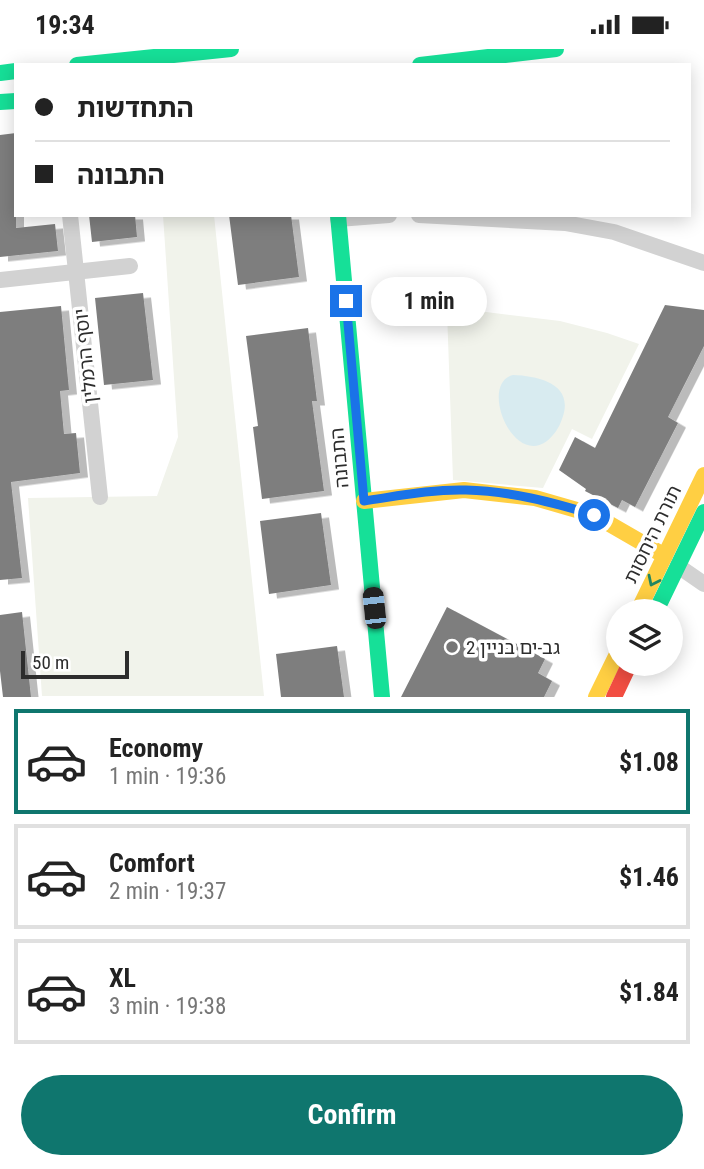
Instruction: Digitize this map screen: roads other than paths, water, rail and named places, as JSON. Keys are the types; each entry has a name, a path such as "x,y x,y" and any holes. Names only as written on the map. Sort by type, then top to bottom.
{"street":[{"path":"97,63 230,49"},
{"path":"437,63 556,49"},
{"name":"יוסף הרמלין","path":"70,217 100,498"},
{"name":"התבונה","path":"338,217 382,697"},
{"path":"456,217 565,223 614,232 704,263"},
{"path":"0,280 130,266"},
{"name":"תורת היחסות","path":"660,599 704,475"},
{"path":"364,501 464,490 520,496 594,515 704,584"},
{"name":"תורת היחסות","path":"646,599 704,512"},
{"path":"596,697 606,676"},
{"path":"614,697 624,676"}],"place":[{"name":"גב-ים בניין 2","path":"452,647"}]}
